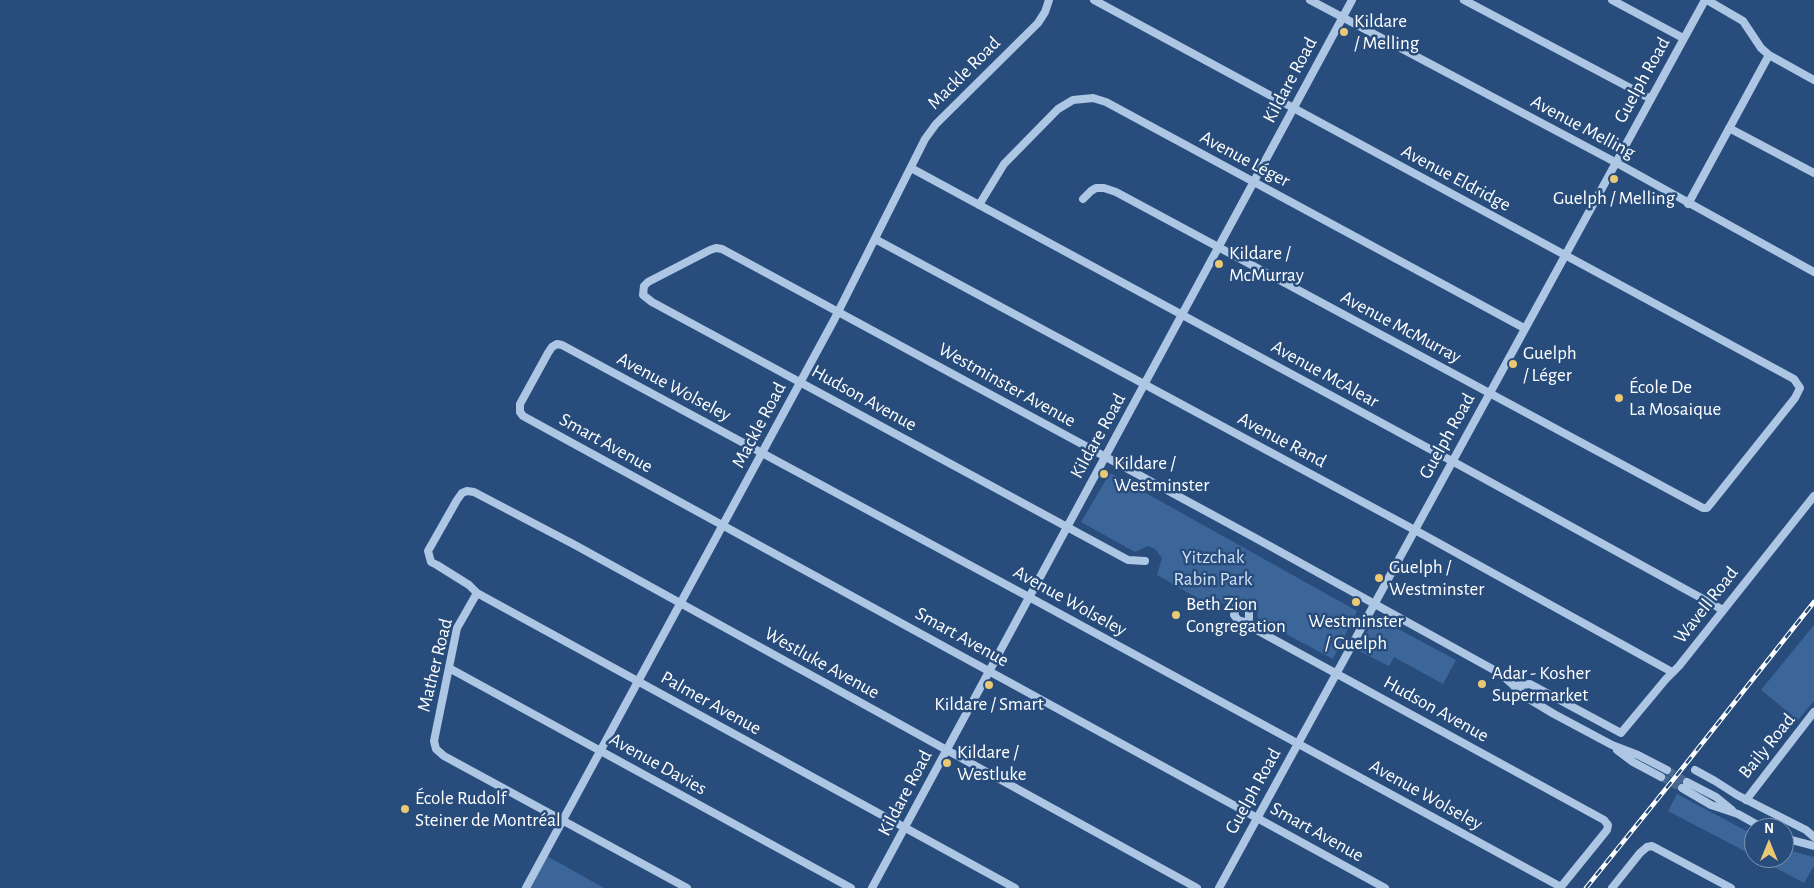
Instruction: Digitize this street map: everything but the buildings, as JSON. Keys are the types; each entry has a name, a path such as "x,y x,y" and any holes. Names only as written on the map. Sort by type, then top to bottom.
{"street":[{"name":"Mackle Road","path":"526,888 838,312 925,139 933,127 1038,23 1045,12 1048,0"},
{"name":"Avenue Eldridge","path":"1094,0 1794,379 1800,388 1790,405 1712,502 1705,508"},
{"name":"Avenue Melling","path":"1310,0 1615,162 1814,272"},
{"name":"Kildare Road","path":"872,888 1352,0"},
{"path":"1464,0 1651,99"},
{"path":"1612,0 1683,38"},
{"path":"1706,0 1743,21 1761,48 1769,55 1814,80"},
{"name":"Guelph Road","path":"1219,888 1683,38 1706,0"},
{"path":"1688,204 1769,55"},
{"name":"Avenue Léger","path":"979,205 997,172 1061,107 1072,100 1093,98 1106,102 1524,328"},
{"path":"1729,128 1814,173"},
{"name":"Avenue McAlear","path":"911,168 1723,610"},
{"name":"Avenue McMurray","path":"1084,199 1096,188 1104,188 1116,192 1695,505 1705,508"},
{"name":"Avenue Rand","path":"875,239 1414,530 1672,672"},
{"name":"Westminster Avenue","path":"719,248 1106,457 1497,672 1538,705 1612,745 1638,755 1667,770"},
{"name":"Hudson Avenue","path":"719,248 710,250 648,282 642,290 645,297 1128,560 1146,561"},
{"name":"Avenue Wolseley","path":"523,416 520,412 520,404 548,352 557,344 562,345 1298,743 1561,888"},
{"name":"Smart Avenue","path":"523,416 1385,888"},
{"name":"Westluke Avenue","path":"443,524 462,493 467,491 474,492 576,545 1198,888"},
{"name":"Wavell Road","path":"1514,686 1530,684 1621,733 1814,496"},
{"name":"Palmer Avenue","path":"443,524 428,551 429,557 437,566 469,585 477,593 1015,888"},
{"name":"Mather Road","path":"477,593 457,628 434,740 436,749 444,756 563,820"},
{"name":"Hudson Avenue","path":"1249,623 1253,628 1604,820 1607,824 1607,830 1561,888"},
{"name":"Avenue Davies","path":"449,668 851,888"},
{"name":"Baily Road","path":"1746,800 1814,713"},
{"name":"Westminster Avenue","path":"1612,745 1633,762 1661,778"},
{"path":"1695,770 1715,780 1725,789 1806,830 1814,837"},
{"path":"1687,782 1716,797 1745,818"},
{"path":"1682,788 1711,805 1738,814"},
{"path":"563,820 687,888"},
{"path":"1794,841 1814,846"},
{"path":"1612,888 1640,853 1647,847 1652,846 1731,888"}],"green space":[{"name":"Yitzchak Rabin Park","path":"1110,473 1357,611 1333,659 1258,619 1256,607 1248,600 1235,599 1213,607 1157,575 1162,558 1155,549 1148,546 1135,552 1081,522"},
{"path":"1378,618 1456,660 1443,684 1394,657 1389,666 1357,650 1374,620"},
{"path":"1814,625 1814,701 1798,720 1761,690"},
{"path":"1677,794 1744,830 1744,851 1668,811"},
{"path":"1794,852 1814,857 1814,866 1804,883 1776,868 1794,868"},
{"path":"547,856 604,888 530,888"}],"tunnel":[{"path":"1667,770 1687,782"},
{"path":"1661,777 1682,788"}],"railway":[{"path":"1586,888 1814,602"}],"place":[{"name":"Kildare / Melling","path":"1344,32"},
{"name":"Guelph / Melling","path":"1614,179"},
{"name":"Kildare / McMurray","path":"1219,264"},
{"name":"Guelph / Léger","path":"1513,364"},
{"name":"École De La Mosaique","path":"1619,398"},
{"name":"Kildare / Westminster","path":"1104,474"},
{"name":"Guelph / Westminster","path":"1379,578"},
{"name":"Westminster / Guelph","path":"1356,602"},
{"name":"Beth Zion Congregation","path":"1176,615"},
{"name":"Adar - Kosher Supermarket","path":"1482,684"},
{"name":"Kildare / Smart","path":"989,685"},
{"name":"Kildare / Westluke","path":"947,763"},
{"name":"École Rudolf Steiner de Montréal","path":"405,809"}]}
